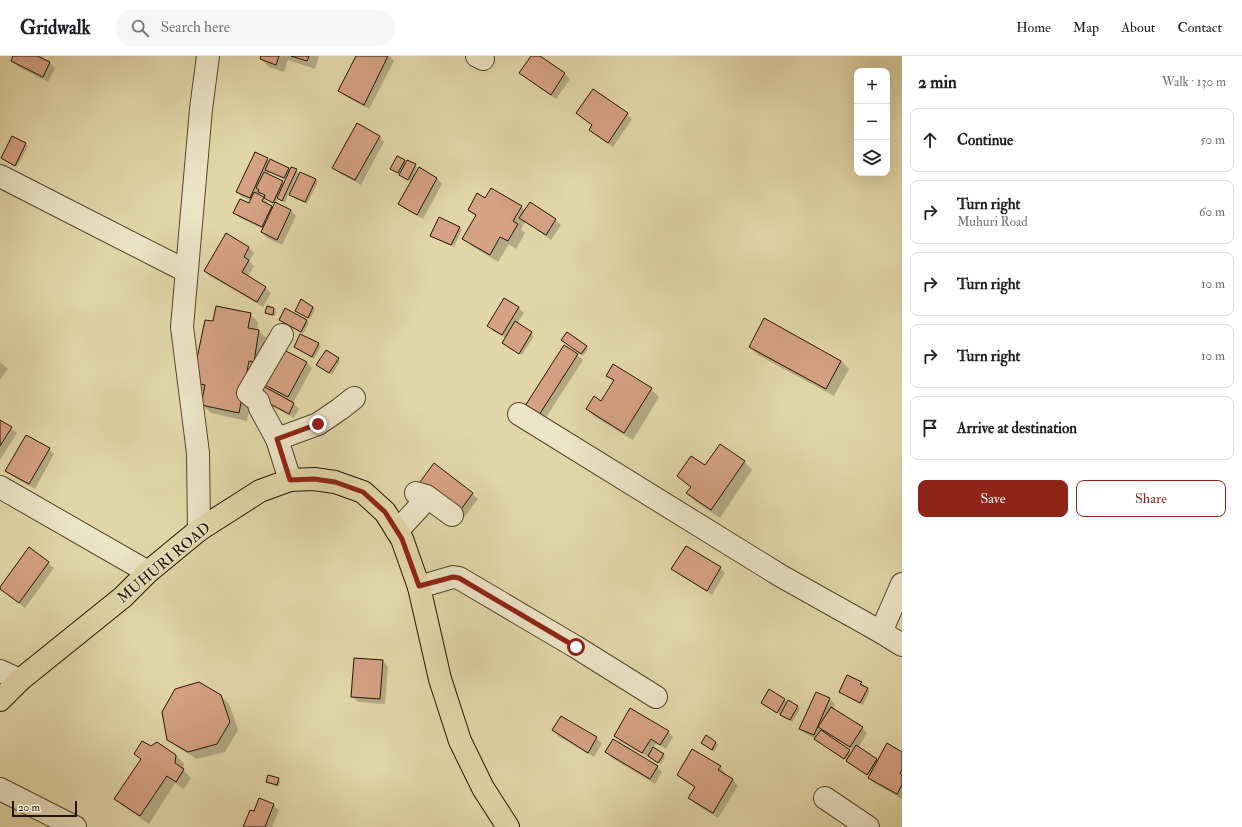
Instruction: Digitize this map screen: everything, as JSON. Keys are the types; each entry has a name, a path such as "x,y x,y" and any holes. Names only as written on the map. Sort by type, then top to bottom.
{"main road":[{"name":"MUHURI ROAD","path":"0,700 20,680 123,597 148,572 198,530 260,491 290,480 314,479 335,482 363,492 385,512 402,539 419,586 440,680 460,741 483,788 508,827"}],"street":[{"path":"198,530 198,453 182,328 201,109 208,56"},
{"path":"0,176 186,271"},
{"path":"282,335 248,393 258,401 277,439 290,480"},
{"path":"277,439 318,424 354,398"},
{"path":"519,414 781,576 902,645"},
{"path":"0,487 148,572"},
{"path":"397,530 423,503 421,494 452,515"},
{"path":"419,586 453,577 459,578 576,647 656,697"},
{"path":"881,632 902,584"},
{"path":"0,671 20,680"},
{"path":"0,788 75,827"},
{"path":"825,798 868,827"}],"building":[{"path":"13,56 37,56 50,62 43,77 11,61"},
{"path":"261,56 279,56 276,65 260,59"},
{"path":"291,56 309,56 307,61"},
{"path":"356,56 388,56 364,105 338,91"},
{"path":"531,56 540,56 565,73 551,95 519,73"},
{"path":"593,89 628,113 608,143 589,130 592,125 576,113"},
{"path":"357,123 380,136 355,180 332,168"},
{"path":"12,136 26,143 15,166 1,158"},
{"path":"255,152 268,158 250,198 236,192"},
{"path":"397,156 405,160 398,173 390,169"},
{"path":"270,159 289,168 284,178 265,170"},
{"path":"407,160 416,164 408,180 399,175"},
{"path":"291,167 297,169 282,201 277,198"},
{"path":"419,167 437,178 417,215 398,204"},
{"path":"264,172 283,181 273,203 264,198 265,195 258,192 259,190 256,188"},
{"path":"300,172 316,179 305,202 289,195"},
{"path":"491,188 522,206 513,221 518,224 508,241 500,237 490,255 462,239 476,215 468,210 477,193 485,198"},
{"path":"254,192 264,197 262,201 272,206 262,227 233,213 240,199 249,203"},
{"path":"275,202 291,210 277,240 261,232"},
{"path":"530,202 556,219 546,235 519,218"},
{"path":"439,217 460,227 451,245 430,236"},
{"path":"226,233 249,247 244,257 249,260 242,272 266,287 257,302 204,271"},
{"path":"504,298 519,307 502,335 487,326"},
{"path":"301,299 313,307 308,318 295,311"},
{"path":"216,306 251,313 248,328 259,330 254,362 249,361 239,413 201,405 205,385 192,382 205,320 213,321"},
{"path":"267,306 274,308 273,315 265,313"},
{"path":"285,308 307,320 301,332 279,320"},
{"path":"764,318 841,361 826,389 749,347"},
{"path":"515,321 532,332 519,354 502,343"},
{"path":"567,332 587,346 581,354 561,340"},
{"path":"300,334 319,343 312,357 294,347"},
{"path":"564,345 578,354 539,415 525,406"},
{"path":"284,350 307,362 288,397 265,385"},
{"path":"326,350 339,358 329,373 316,365"},
{"path":"613,364 652,388 624,433 586,409 594,396 601,401 614,380 606,376"},
{"path":"256,382 294,403 289,414 250,393"},
{"path":"0,420 12,427 0,446"},
{"path":"26,435 50,448 29,484 5,471"},
{"path":"720,444 745,461 711,510 686,493 691,487 677,476 691,456 705,465"},
{"path":"434,463 473,493 456,516 417,486"},
{"path":"686,546 721,567 707,591 671,569"},
{"path":"29,547 49,562 19,603 0,589 0,587"},
{"path":"354,658 383,660 380,699 351,697"},
{"path":"847,675 862,682 860,684 868,688 860,703 839,692"},
{"path":"199,682 221,695 230,722 217,744 188,752 167,740 162,712 175,689"},
{"path":"769,689 785,699 777,713 761,703"},
{"path":"816,692 830,698 814,735 799,729"},
{"path":"788,700 798,706 790,720 780,715"},
{"path":"831,707 863,727 850,747 818,727"},
{"path":"630,708 669,731 660,745 651,739 642,753 614,736"},
{"path":"561,716 597,737 588,753 552,730"},
{"path":"821,730 850,750 844,759 814,739"},
{"path":"706,735 716,742 712,750 701,743"},
{"path":"613,739 658,766 650,779 605,752"},
{"path":"142,741 151,746 157,742 176,755 175,763 184,769 176,782 167,776 140,816 114,799 141,759 134,754"},
{"path":"887,743 902,752 902,770 900,773 902,775 902,785 897,794 868,778"},
{"path":"856,745 877,759 867,775 846,761"},
{"path":"653,747 664,754 658,763 648,756"},
{"path":"692,749 721,766 718,770 733,779 713,813 688,798 695,787 677,775"},
{"path":"268,775 279,778 277,785 266,782"},
{"path":"259,798 274,804 265,827 243,827 250,810 254,811"}],"route":[{"path":"318,424 277,439 290,480 314,479 335,482 363,492 385,512 402,539 419,586 453,577 459,578 576,647"}]}
